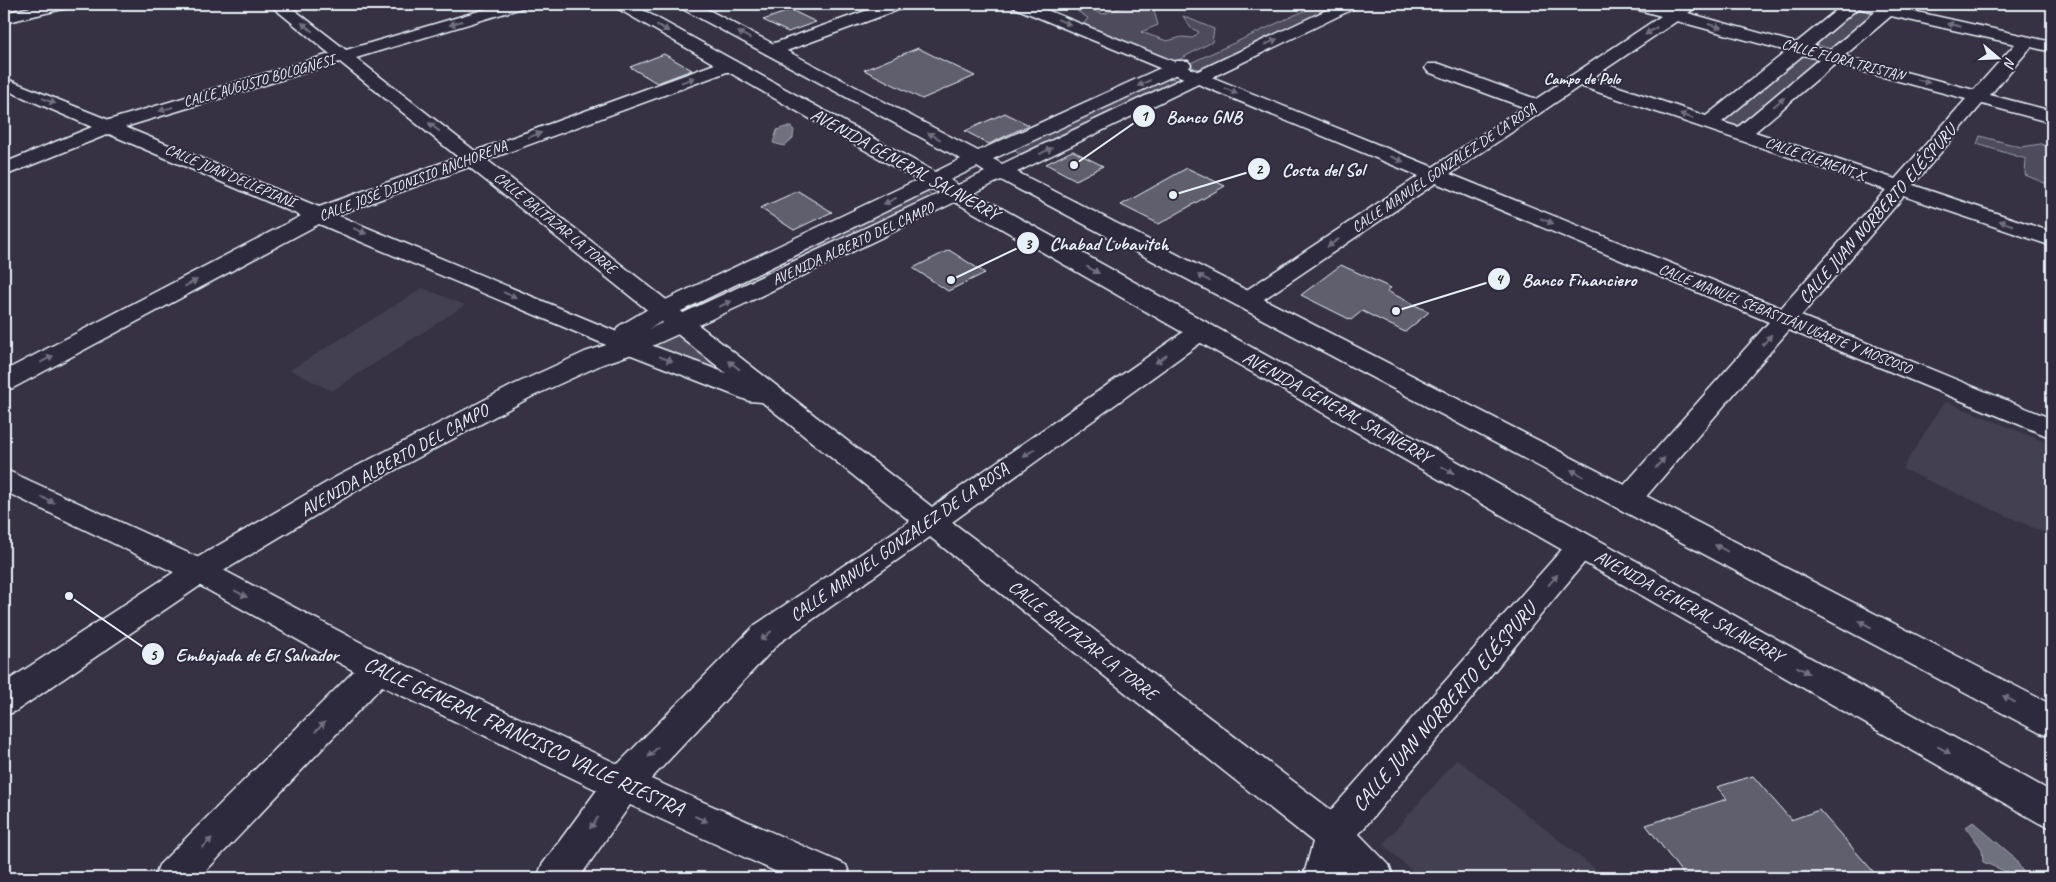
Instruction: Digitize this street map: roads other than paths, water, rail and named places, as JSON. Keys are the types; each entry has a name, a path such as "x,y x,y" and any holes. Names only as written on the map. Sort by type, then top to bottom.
{"street":[{"path":"4,12 36,4"},
{"path":"4,18 65,4"},
{"name":"CALLE BALTAZAR LA TORRE","path":"277,4 931,522 1334,835 1375,878"},
{"name":"CALLE AUGUSTO BOLOGNESI","path":"4,170 110,126 519,4"},
{"name":"AVENIDA GENERAL SALAVERRY","path":"621,4 2052,810"},
{"name":"AVENIDA GENERAL SALAVERRY","path":"685,4 2052,722"},
{"path":"772,50 900,4"},
{"name":"CALLE MANUEL SEBASTIÁN UGARTE Y MOSCOSO","path":"1019,4 2052,429"},
{"path":"1228,44 1315,4"},
{"name":"AVENIDA ALBERTO DEL CAMPO","path":"672,317 959,194 1351,4"},
{"name":"CALLE FLORA TRISTAN","path":"1634,4 1833,56 2052,117"},
{"name":"CALLE MANUEL GONZALEZ DE LA ROSA","path":"1247,300 1691,4"},
{"path":"1709,123 1854,4"},
{"path":"1860,4 2052,47"},
{"path":"1741,134 1888,10"},
{"name":"CALLE JUAN NORBERTO ELÉSPURU","path":"1628,499 2027,41"},
{"name":"AVENIDA ALBERTO DEL CAMPO","path":"4,701 199,571 346,484 522,390 594,358 933,180 1202,56"},
{"name":"CALLE JOSÉ DIONISIO ANCHORENA","path":"4,382 321,214 729,65"},
{"path":"1434,68 1537,106"},
{"name":"CALLE CLEMENT X","path":"1577,79 2052,239"},
{"name":"CALLE JUAN DELLEPIANI","path":"4,83 321,214 622,342"},
{"name":"CALLE MANUEL GONZALEZ DE LA ROSA","path":"556,878 623,784 767,634 931,522 1201,331"},
{"name":"CALLE BALTAZAR LA TORRE","path":"622,342 786,406"},
{"name":"CALLE GENERAL FRANCISCO VALLE RIESTRA","path":"4,479 199,571 378,668 623,784 832,878"},
{"name":"CALLE JUAN NORBERTO ELÉSPURU","path":"1322,878 1334,835 1582,546"},
{"path":"173,878 378,668"}],"water":[{"path":"791,127 794,130 793,138 784,146 773,143 777,130"},
{"path":"1973,822 2013,856 2027,878 2021,878 1983,862 1982,849 1966,827"}],"place":[{"name":"Banco GNB","path":"1074,165"},
{"name":"Costa del Sol","path":"1173,195"},
{"name":"Chabad Lubavitch","path":"951,280"},
{"name":"Banco Financiero","path":"1396,311"},
{"name":"Embajada de El Salvador","path":"69,596"}],"district":[{"name":"Campo de Polo","path":"1582,79"}]}
